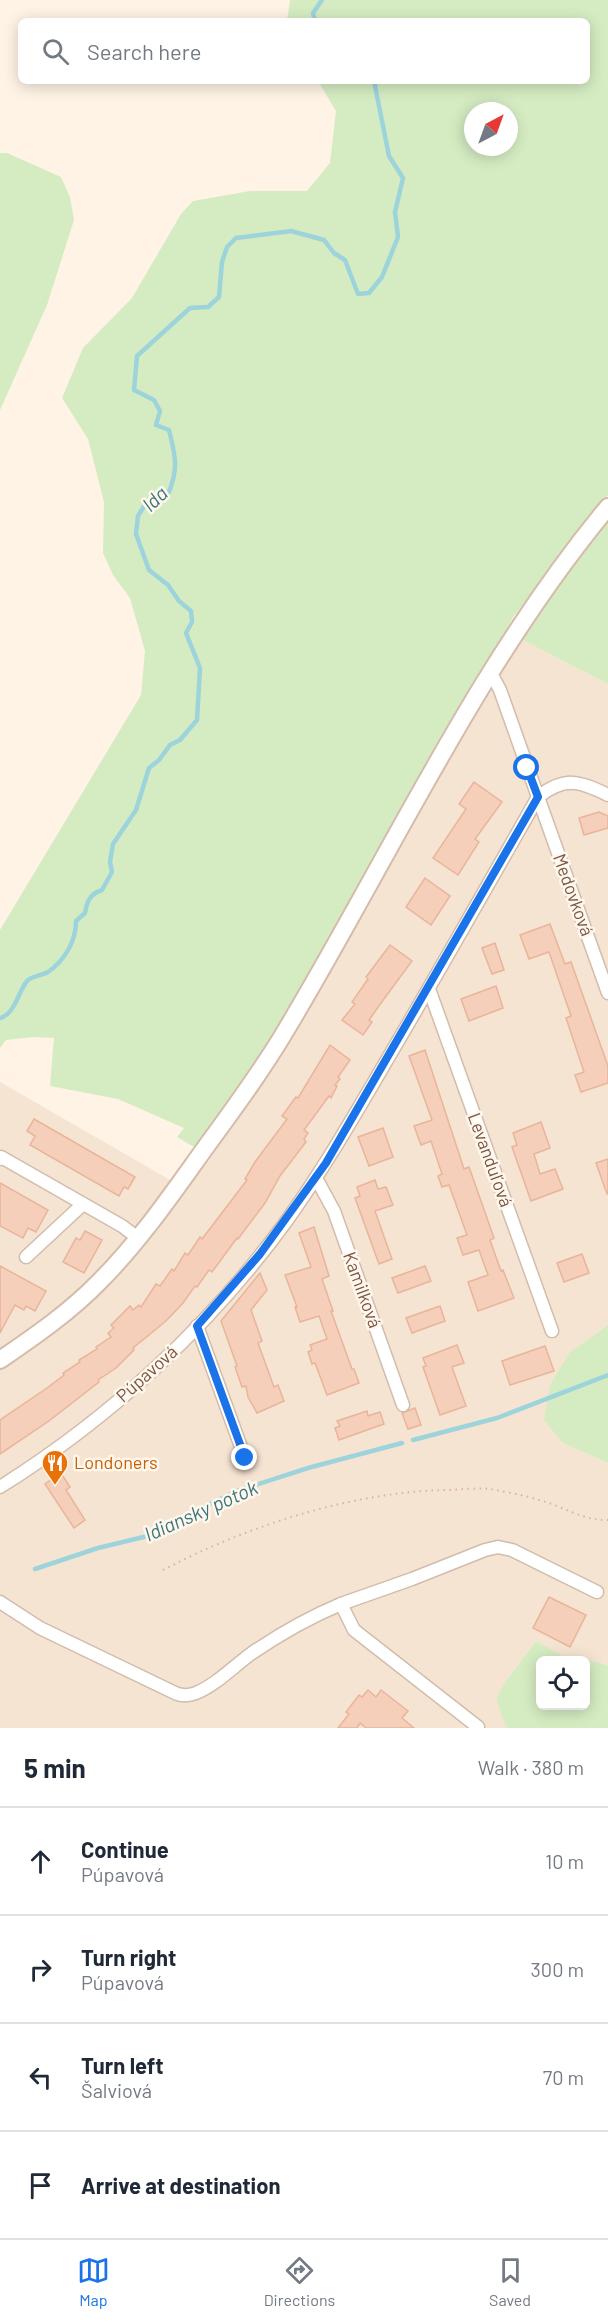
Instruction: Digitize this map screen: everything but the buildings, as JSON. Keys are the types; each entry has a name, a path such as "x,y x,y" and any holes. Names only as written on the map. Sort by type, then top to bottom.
{"street":[{"path":"0,1360 39,1334 101,1281 138,1238 225,1120 280,1040 389,846 511,638 570,553 608,507"},
{"path":"491,673 500,690 538,797 556,785 576,782 608,795"},
{"name":"Púpavová","path":"0,1487 86,1427 141,1382 197,1326 260,1254 316,1178 429,989 538,797"},
{"name":"Medovková","path":"538,797 608,993"},
{"name":"Levanduľová","path":"429,989 552,1331"},
{"path":"0,1159 1,1157 84,1204 138,1238"},
{"name":"Kamilková","path":"316,1178 334,1211 403,1405"},
{"path":"26,1257 84,1204"},
{"path":"197,1326 245,1458"},
{"path":"0,1602 40,1628 173,1692 191,1695 204,1689 254,1652 316,1615 485,1550 498,1547 512,1550 597,1592"},
{"path":"341,1604 354,1630 478,1727"}],"path":[{"path":"163,1570 204,1549 270,1525 351,1501 411,1490 489,1489 540,1500 592,1521 608,1520"}],"shaded area":[{"path":"517,637 608,684 608,1325 570,1352 563,1443 608,1463 608,1665 590,1660 590,1656 563,1656 536,1641 505,1682 496,1698 508,1728 0,1728 0,1082 179,1185"}],"green space":[{"path":"290,0 608,0 608,495 514,616 282,1023 196,1148 177,1137 184,1128 118,1099 50,1086 54,1038 34,1037 6,1040 0,1048 0,930 141,695 145,651 130,598 113,575 103,553 104,502 88,439 62,398 83,348 132,298 181,214 193,201 250,191 307,191 330,163 336,111 320,84 590,84 590,18 287,18"},
{"path":"0,153 7,153 61,177 70,197 74,220 47,305 0,410"},
{"path":"608,520 608,684 517,637"},
{"path":"608,1325 608,1463 563,1443 544,1420 550,1385 570,1352"},
{"path":"536,1641 563,1656 536,1656 536,1710 590,1710 590,1660 608,1665 608,1728 508,1728 496,1698 505,1682"}],"waterway":[{"name":"Ida","path":"314,18 313,13 322,0"},
{"name":"Ida","path":"0,1018 13,1007 27,981 48,972 64,956 72,943 76,921 85,913 92,896 102,890 112,872 110,862 113,844 136,810 149,768 159,760 170,745 180,740 197,720 200,668 186,633 192,622 191,611 179,601 168,585 149,570 136,534 138,516 146,503 169,492 175,468 169,430 156,425 160,411 154,400 134,390 137,356 190,308 208,307 219,297 222,262 227,247 236,238 291,231 324,240 334,253 345,260 358,294 369,293 382,277 398,237 395,212 403,178 389,156 375,84"},
{"name":"Idiansky potok","path":"413,1440 497,1418 608,1375"},
{"name":"Idiansky potok","path":"35,1569 98,1548 160,1533 177,1526 206,1506 237,1491 308,1468 402,1443"}],"place":[{"name":"Londoners","path":"55,1486"}],"route":[{"path":"245,1458 197,1326 236,1284 284,1224 326,1163 429,989 538,797 527,768"}]}
